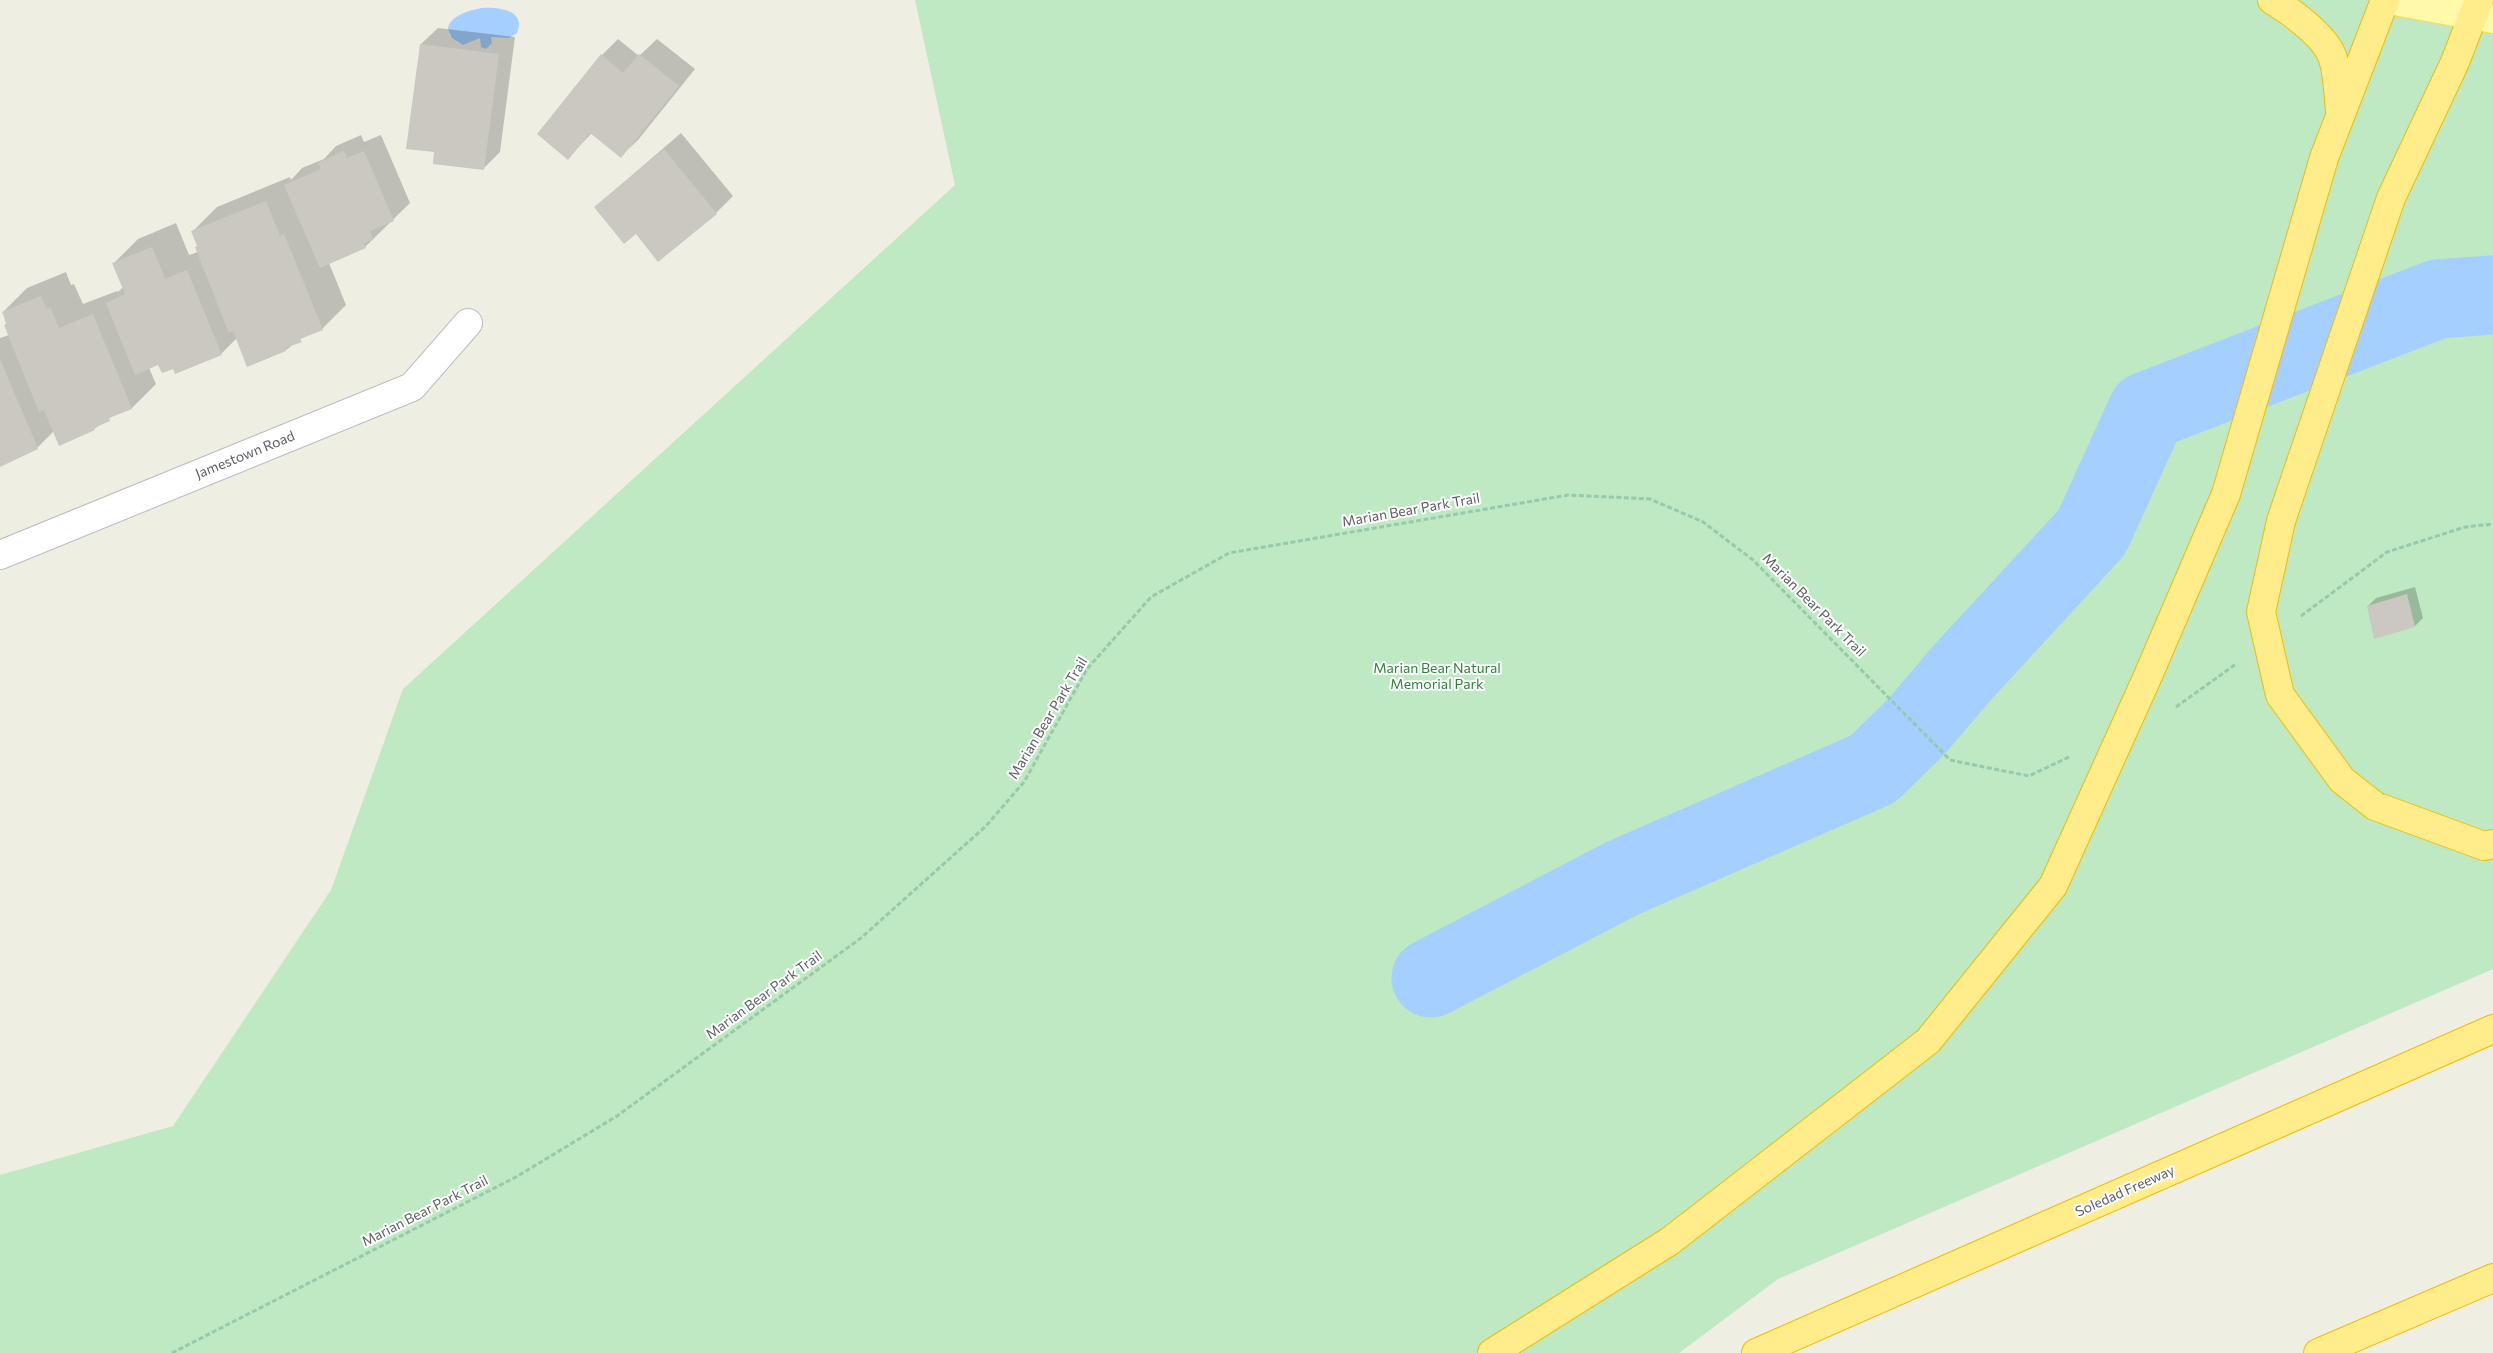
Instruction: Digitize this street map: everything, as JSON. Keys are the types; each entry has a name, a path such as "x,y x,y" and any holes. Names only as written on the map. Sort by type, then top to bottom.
{"highway":[{"path":"2272,0 2284,7 2314,32 2331,53 2341,115"},
{"path":"1492,1353 1670,1241 1928,1041 2053,886 2143,687 2226,494 2324,158 2386,0"},
{"path":"2482,12 2392,198 2280,521 2261,612 2280,695 2342,780 2375,806 2484,846 2493,844"},
{"name":"Soledad Freeway","path":"1756,1353 2493,1029"},
{"path":"2318,1353 2493,1278"}],"main road":[{"path":"2389,0 2482,12"}],"street":[{"name":"Jamestown Road","path":"0,555 412,387 468,323"}],"path":[{"name":"Marian Bear Park Trail","path":"172,1353 525,1172 617,1116 861,938 986,826 1024,782 1087,669 1151,597 1229,553 1568,495 1650,499 1703,522 1753,560 1950,760 2029,776 2073,755"},
{"path":"2299,617 2387,552 2465,527 2493,524"},
{"path":"2170,710 2243,658"}],"green space":[{"name":"Marian Bear Natural Memorial Park","path":"915,0 2493,0 2493,969 1778,1279 1679,1353 0,1353 0,1175 173,1126 331,890 403,689 955,185"}],"water":[{"path":"482,8 503,9 515,15 519,25 517,33 509,38 491,37 492,43 486,49 481,47 480,38 463,45 452,38 448,29 449,24 456,17"}],"building":[{"path":"420,44 499,54 484,170 433,164 434,152 406,149"},
{"path":"601,54 623,73 639,54 679,86 621,158 590,133 568,160 537,134"},
{"path":"664,149 717,214 658,262 636,234 624,244 594,207"},
{"path":"344,151 347,158 364,151 394,221 370,231 373,239 364,243 366,248 320,268 284,185 321,169 318,163"},
{"path":"266,201 280,236 284,234 323,330 300,339 302,342 285,348 286,351 247,367 233,331 229,333 195,247 197,246 191,231"},
{"path":"152,247 165,279 187,270 222,355 175,374 173,369 162,373 158,365 135,375 106,303 125,294 112,263"},
{"path":"41,296 47,309 50,307 59,328 93,314 132,409 109,418 110,421 94,428 95,430 59,446 44,410 39,412 4,325 7,324 2,312"},
{"path":"0,359 38,449 0,467"},
{"path":"2407,594 2415,627 2374,639 2367,606"}],"waterway":[{"path":"1431,978 1623,878 1873,769 1916,727 1962,673 2092,532 2147,411 2438,299 2493,295"}]}
